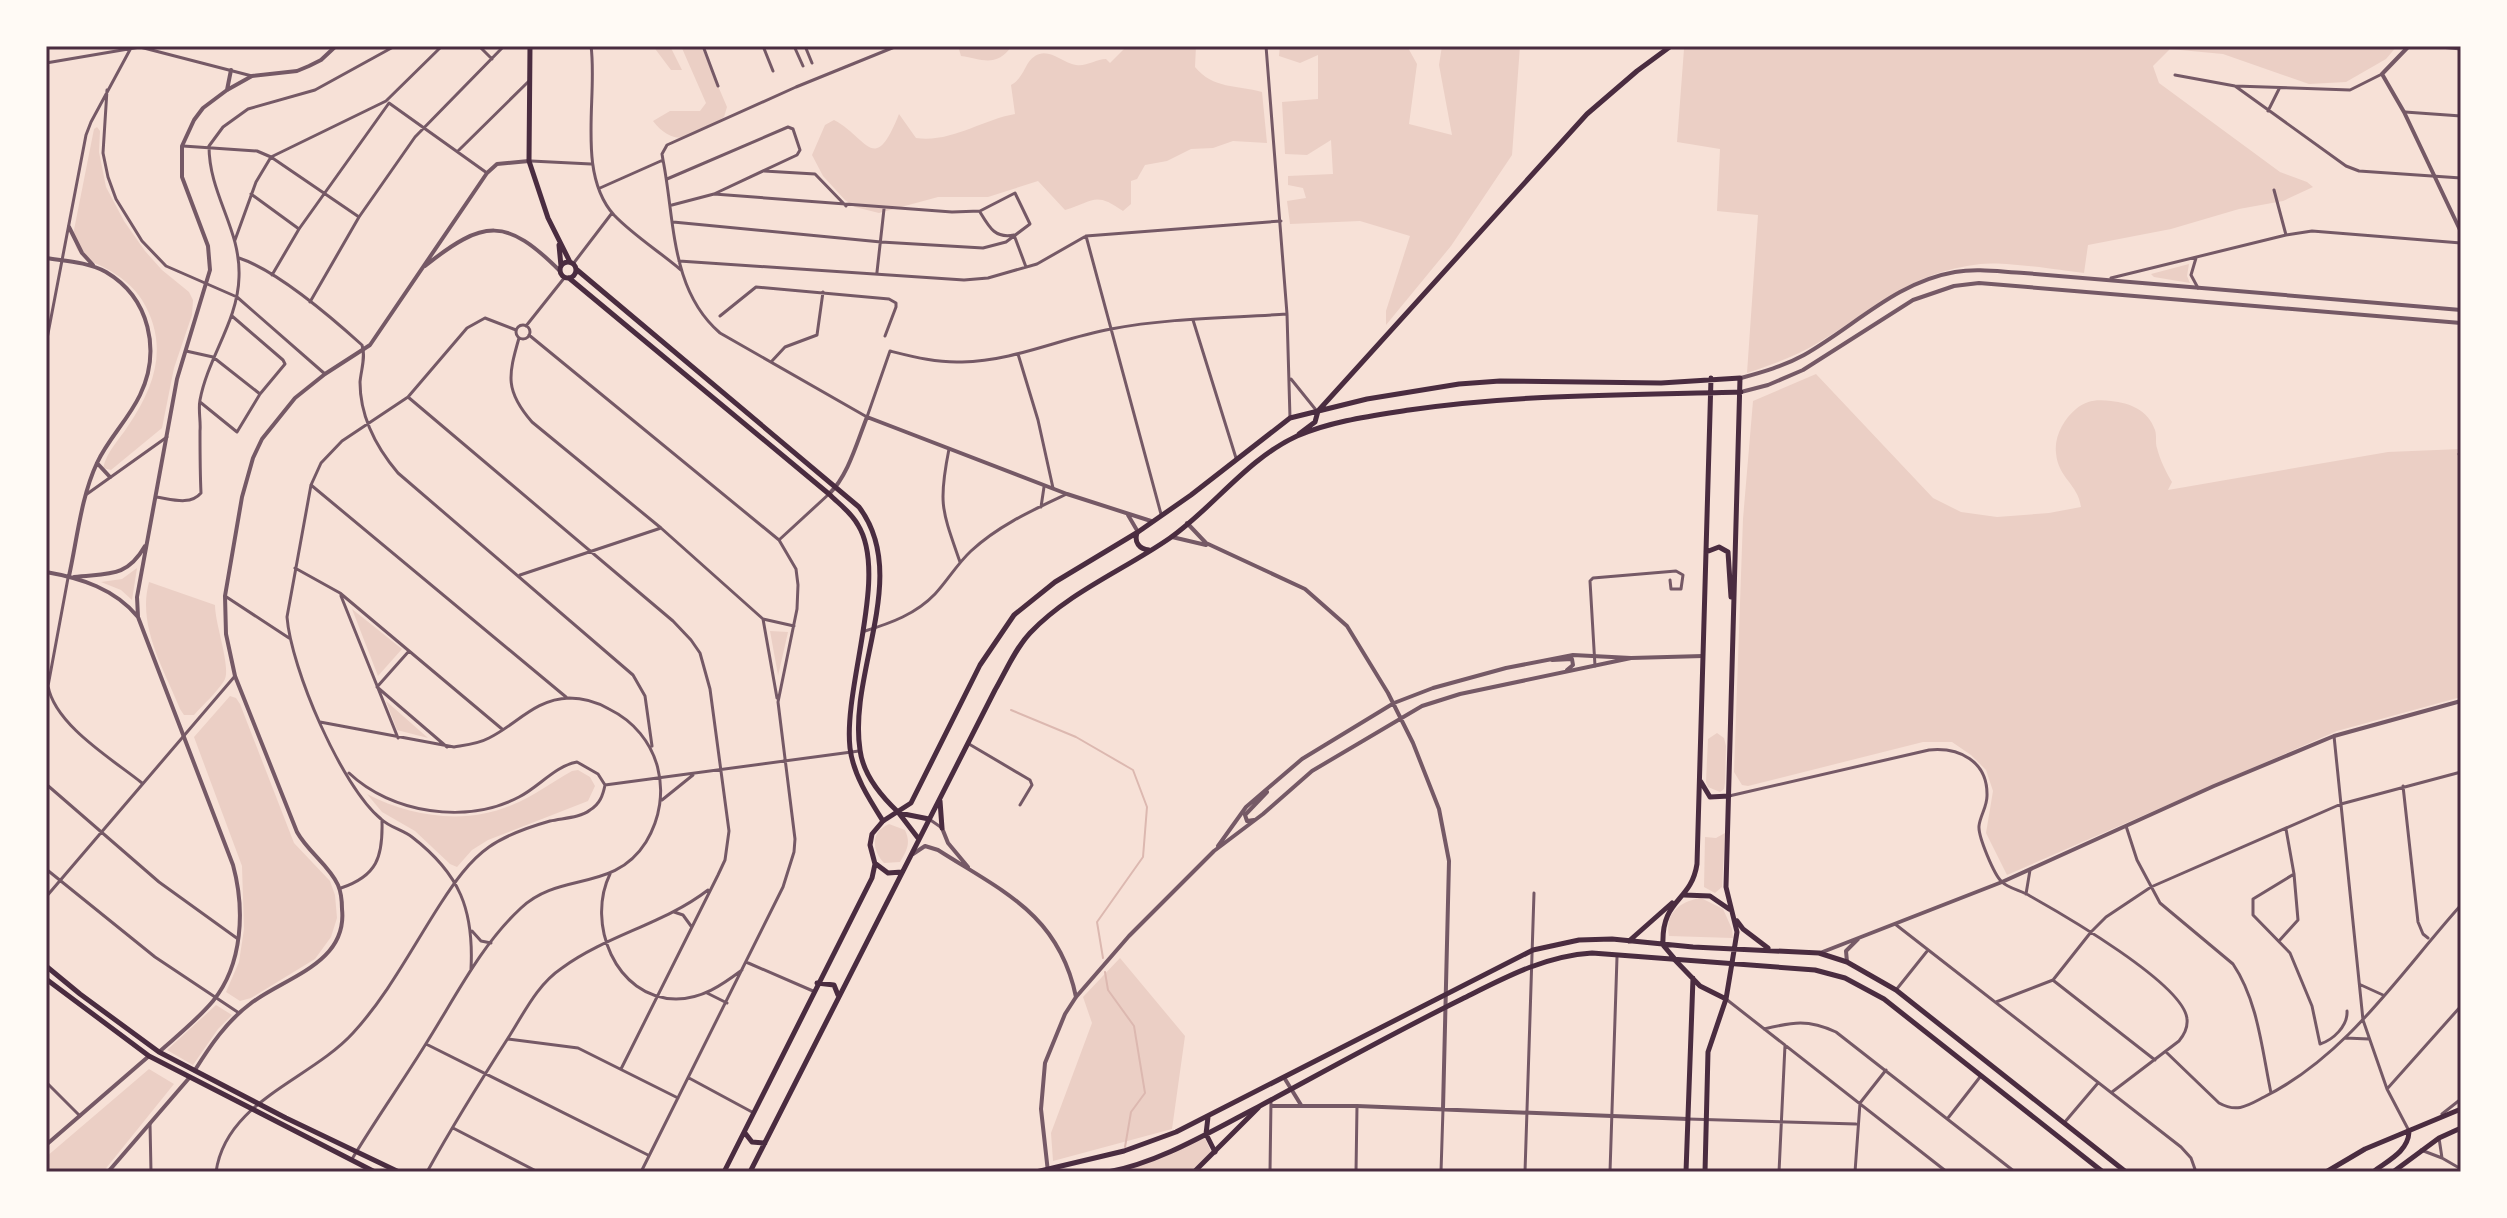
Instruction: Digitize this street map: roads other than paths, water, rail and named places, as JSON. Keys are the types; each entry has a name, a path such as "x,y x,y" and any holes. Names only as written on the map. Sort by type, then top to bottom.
{"main road":[{"path":"530,46 529,161 559,244 573,265 859,507 875,536 880,559 879,587 859,708 860,750 869,775 883,798 919,839"},
{"path":"750,1172 1019,646 1029,634 1082,592 1172,537 1249,469 1313,424 1317,411 1587,114 1671,46"},
{"path":"559,244 561,268 567,278 829,494 860,526 865,540 868,587 850,721 851,752 855,770 883,821"},
{"path":"561,268 573,265"},
{"path":"567,278 574,275 573,265"},
{"path":"1711,378 1697,864 1690,887 1668,911 1663,922 1663,945 1705,989 1726,999"},
{"path":"724,1172 872,878 875,864 870,845 872,834 883,821 906,808 917,793 980,665 1014,615 1066,574 1153,522 1290,418 1342,405 1459,384 1500,381 1661,383 1740,378 1726,887 1737,932 1726,999 1708,1052 1705,1172"},
{"path":"1340,387 1337,398 1342,405"},
{"path":"1295,437 1341,422 1489,399 1741,392"},
{"path":"1138,532 1138,545 1150,551"},
{"path":"1706,552 1719,547 1728,552 1733,610"},
{"path":"1699,778 1710,797 1729,796"},
{"path":"940,798 942,828"},
{"path":"898,812 929,819"},
{"path":"875,864 888,873 902,872"},
{"path":"1628,941 1682,895 1710,896 1723,903 1743,929 1770,950"},
{"path":"1036,1172 1124,1151 1176,1132 1533,950 1579,940 1819,953 1847,962 1896,990 2126,1172"},
{"path":"1108,1172 1141,1162 1206,1134 1260,1105 1272,1103 1292,1088 1533,964 1572,954 1617,953 1799,968 1845,978 1866,987 2103,1172"},
{"path":"46,966 159,1052 399,1172"},
{"path":"1686,1172 1693,978"},
{"path":"46,979 149,1056 375,1172"},
{"path":"817,983 834,985 838,996"},
{"path":"1911,1021 1918,1018 1922,1011"},
{"path":"1928,1034 1930,1027 1937,1023"},
{"path":"1194,1172 1260,1105"},
{"path":"2327,1171 2365,1149 2461,1109"},
{"path":"1208,1117 1206,1134 1215,1152"},
{"path":"2393,1172 2439,1138 2461,1128"},
{"path":"744,1132 752,1142 765,1143"},
{"path":"2373,1172 2402,1150 2407,1144 2409,1132"}],"street":[{"path":"46,63 132,46 150,48 252,76 297,71 321,60 336,46"},
{"path":"46,344 86,135 132,46"},
{"path":"156,497 185,501 198,498 201,493 200,402 213,357 232,316 237,297 239,258 213,184 209,146 223,127 248,109 315,90 395,46"},
{"path":"272,275 299,229 388,102 442,46"},
{"path":"479,46 492,59"},
{"path":"310,302 359,217 423,128 504,46"},
{"path":"591,46 591,164 600,188 612,213 681,270"},
{"path":"703,46 718,86"},
{"path":"763,46 773,71"},
{"path":"794,46 803,66"},
{"path":"805,46 812,63"},
{"path":"897,46 667,145 662,154 679,261 687,287 707,321 720,333 867,417 1067,494 1153,522"},
{"path":"1266,46 1281,221 1291,379 1290,418"},
{"path":"2175,75 2235,86 2350,90 2382,74 2409,46"},
{"path":"2430,46 2461,49"},
{"path":"227,90 231,70"},
{"path":"2382,74 2404,112 2461,232"},
{"path":"159,1052 197,1019 215,998 227,977 238,939 240,919 239,890 233,865 138,617 137,597 184,351 211,260 185,189 180,157 182,146 203,108 252,76"},
{"path":"457,152 529,81"},
{"path":"2235,86 2346,166 2359,171 2461,178"},
{"path":"2268,111 2279,89"},
{"path":"107,90 103,153 116,199 154,256 166,266 237,297 325,374"},
{"path":"235,240 251,194 271,157 388,102"},
{"path":"388,102 487,173"},
{"path":"2404,112 2461,116"},
{"path":"667,179 791,128 799,153 714,194 670,206"},
{"path":"182,146 257,151 271,157 359,217"},
{"path":"600,188 663,160"},
{"path":"108,1172 189,1078 210,1046 239,1013 267,992 308,971 325,955 343,924 340,888 297,832 235,676 226,634 225,596 242,497 253,458 270,426 295,398 325,374 364,350 487,173 497,164 529,161 591,164"},
{"path":"762,171 815,174 846,206"},
{"path":"2274,190 2286,235"},
{"path":"673,222 881,242 983,248 996,246 1029,227 1030,221 1015,193 980,211 952,212 714,194"},
{"path":"251,194 299,229"},
{"path":"877,272 884,207"},
{"path":"980,211 995,233 1006,237 1014,235"},
{"path":"573,265 612,213"},
{"path":"679,261 964,280 988,278 1026,267 1086,236 1281,221"},
{"path":"69,227 82,253 95,267 122,284 137,303 145,318 152,351 140,394 97,463 87,494 48,686 55,707 75,729 142,783"},
{"path":"2106,280 2312,231 2461,243"},
{"path":"419,270 450,246 478,233 514,233 561,268"},
{"path":"1014,235 1026,267"},
{"path":"1086,236 1161,516"},
{"path":"442,237 450,246"},
{"path":"46,258 95,267"},
{"path":"239,258 272,275 310,302 355,338 364,350 360,382 367,424 384,456 398,473 633,675 645,696 660,777 662,800 659,814 645,844 636,855 610,874 537,895 518,910 471,971 352,1160"},
{"path":"2196,258 2191,275 2198,288 2197,301"},
{"path":"1740,378 1773,370 1803,356 1895,294 1936,276 1979,270 2461,310"},
{"path":"526,326 567,278"},
{"path":"1741,392 1785,379 1903,305 1928,293 1979,283 2461,323"},
{"path":"720,316 756,287 823,292 894,301 895,313 885,336"},
{"path":"771,362 785,347 817,335 823,292"},
{"path":"779,540 835,488 867,417 890,352 917,359 961,362 1018,354 1110,329 1287,314"},
{"path":"200,402 237,432 284,362 232,316"},
{"path":"471,971 472,931 467,906 456,882 425,847 409,834 382,821 343,768 320,722 289,638 288,598 311,485 315,473 332,451 408,397 467,328 478,320 493,319 516,330 519,338 509,371 513,393 532,422 661,528 763,619 794,626"},
{"path":"1193,320 1236,458"},
{"path":"516,330 521,325 526,326 529,335 779,540 789,553 797,577 797,609 778,702"},
{"path":"519,338 523,340 529,335"},
{"path":"184,351 213,357 260,394"},
{"path":"1018,354 1038,420 1053,488"},
{"path":"1291,379 1317,411"},
{"path":"408,397 673,621 700,653 710,689 729,845 725,860 621,1069"},
{"path":"87,494 167,437"},
{"path":"949,449 941,495 943,515 960,562"},
{"path":"97,463 110,477"},
{"path":"311,485 568,698"},
{"path":"1041,507 1044,485"},
{"path":"862,632 906,616 924,604 960,562 990,535 1067,494"},
{"path":"1127,513 1138,532"},
{"path":"1187,523 1194,534 1213,547"},
{"path":"519,576 661,528"},
{"path":"1172,537 1213,547 1285,578 1323,603 1347,626 1401,717 1439,809 1448,844 1449,935 1441,1172"},
{"path":"46,572 70,576 120,572 139,557 148,542"},
{"path":"295,568 340,593 502,729"},
{"path":"1595,666 1590,586 1593,578 1676,571 1683,575 1681,589 1671,589 1670,580"},
{"path":"70,576 120,598 138,617"},
{"path":"340,593 398,738"},
{"path":"225,596 289,638"},
{"path":"641,1172 783,887 794,852 778,702 763,619"},
{"path":"377,687 410,650"},
{"path":"1214,851 1246,807 1302,759 1394,703 1433,688 1573,655 1631,658 1703,656"},
{"path":"1048,1170 1041,1109 1045,1063 1051,1043 1076,997 1151,913 1214,851 1312,771 1422,706 1460,694 1631,658"},
{"path":"1545,660 1573,660 1570,669 1557,673"},
{"path":"46,897 235,676"},
{"path":"377,687 447,747"},
{"path":"320,722 447,747 480,742 539,706 568,698 585,699 630,720 653,749"},
{"path":"1819,953 2002,882 2214,786 2334,736 2461,701"},
{"path":"2334,736 2363,1020 2387,1089 2409,1132"},
{"path":"968,744 1030,780 1032,785 1020,805"},
{"path":"605,785 860,750"},
{"path":"1729,796 1929,750 1957,751 1969,756 1981,770 1988,795 1980,822 1981,840 2002,882 2091,932 2157,980 2185,1010 2188,1021 2186,1032 2166,1052 2112,1092"},
{"path":"216,1172 225,1143 252,1111 352,1035 367,1017 456,882 475,859 495,843 523,830 589,812 603,795 605,785 598,774 586,765 569,763 532,790 502,805 449,812 404,805 379,795 343,768"},
{"path":"1996,1002 2053,980 2106,917 2151,887 2341,804 2461,772"},
{"path":"662,800 695,773"},
{"path":"1263,814 1251,821 1244,817 1279,778"},
{"path":"46,784 159,882 238,939"},
{"path":"2403,786 2418,922 2423,934 2430,940"},
{"path":"929,819 942,828 948,843 972,872"},
{"path":"340,888 357,883 376,865 382,842 382,821"},
{"path":"2126,826 2137,860 2160,903 2233,964 2241,977 2249,993 2271,1093"},
{"path":"2279,941 2298,920 2286,828"},
{"path":"911,855 919,848 930,847 1018,900 1048,929 1066,963 1076,997"},
{"path":"46,869 125,935 239,1013"},
{"path":"2026,894 2030,869"},
{"path":"610,874 601,899 604,943 629,979 658,996 676,999 707,993 743,968"},
{"path":"2294,874 2253,899 2253,915 2290,953 2312,1006 2320,1044 2330,1040 2342,1028 2348,1019 2347,1011"},
{"path":"427,1172 533,998 552,975 604,943 674,912 711,887"},
{"path":"1525,1172 1534,893"},
{"path":"2166,1052 2219,1103 2229,1109 2240,1109 2303,1076 2345,1038 2461,905"},
{"path":"674,912 683,915 691,927"},
{"path":"1895,924 2181,1147 2191,1158 2196,1172"},
{"path":"472,931 481,941 491,943"},
{"path":"1847,962 1848,946 1873,931"},
{"path":"1896,990 1928,950"},
{"path":"1610,1172 1617,953"},
{"path":"746,962 813,991"},
{"path":"2053,980 2155,1060"},
{"path":"2360,984 2383,995"},
{"path":"707,993 727,1003"},
{"path":"1726,999 1947,1172"},
{"path":"2387,1089 2461,1006"},
{"path":"1764,1029 1789,1023 1817,1024 1836,1032 2015,1172"},
{"path":"2345,1038 2370,1039"},
{"path":"508,1039 578,1048 678,1098"},
{"path":"426,1044 649,1156"},
{"path":"1779,1172 1785,1045"},
{"path":"46,1145 149,1056"},
{"path":"1855,1172 1856,1124 1860,1103 1886,1070"},
{"path":"1948,1118 1980,1077"},
{"path":"689,1078 753,1113"},
{"path":"1285,1079 1301,1105"},
{"path":"46,1082 80,1116"},
{"path":"2064,1123 2099,1082"},
{"path":"2434,1122 2461,1099"},
{"path":"1270,1172 1272,1103 1856,1124"},
{"path":"1356,1172 1357,1106"},
{"path":"150,1123 151,1172"},
{"path":"452,1127 538,1172"},
{"path":"2439,1138 2442,1158"},
{"path":"2421,1150 2442,1158 2458,1170"},
{"path":"1932,1172 1934,1162"}],"waterway":[{"path":"1011,710 1076,737 1133,770 1147,807 1143,857 1097,922 1103,958"},
{"path":"1105,972 1108,990 1134,1026 1145,1093 1131,1112 1125,1147"}]}
